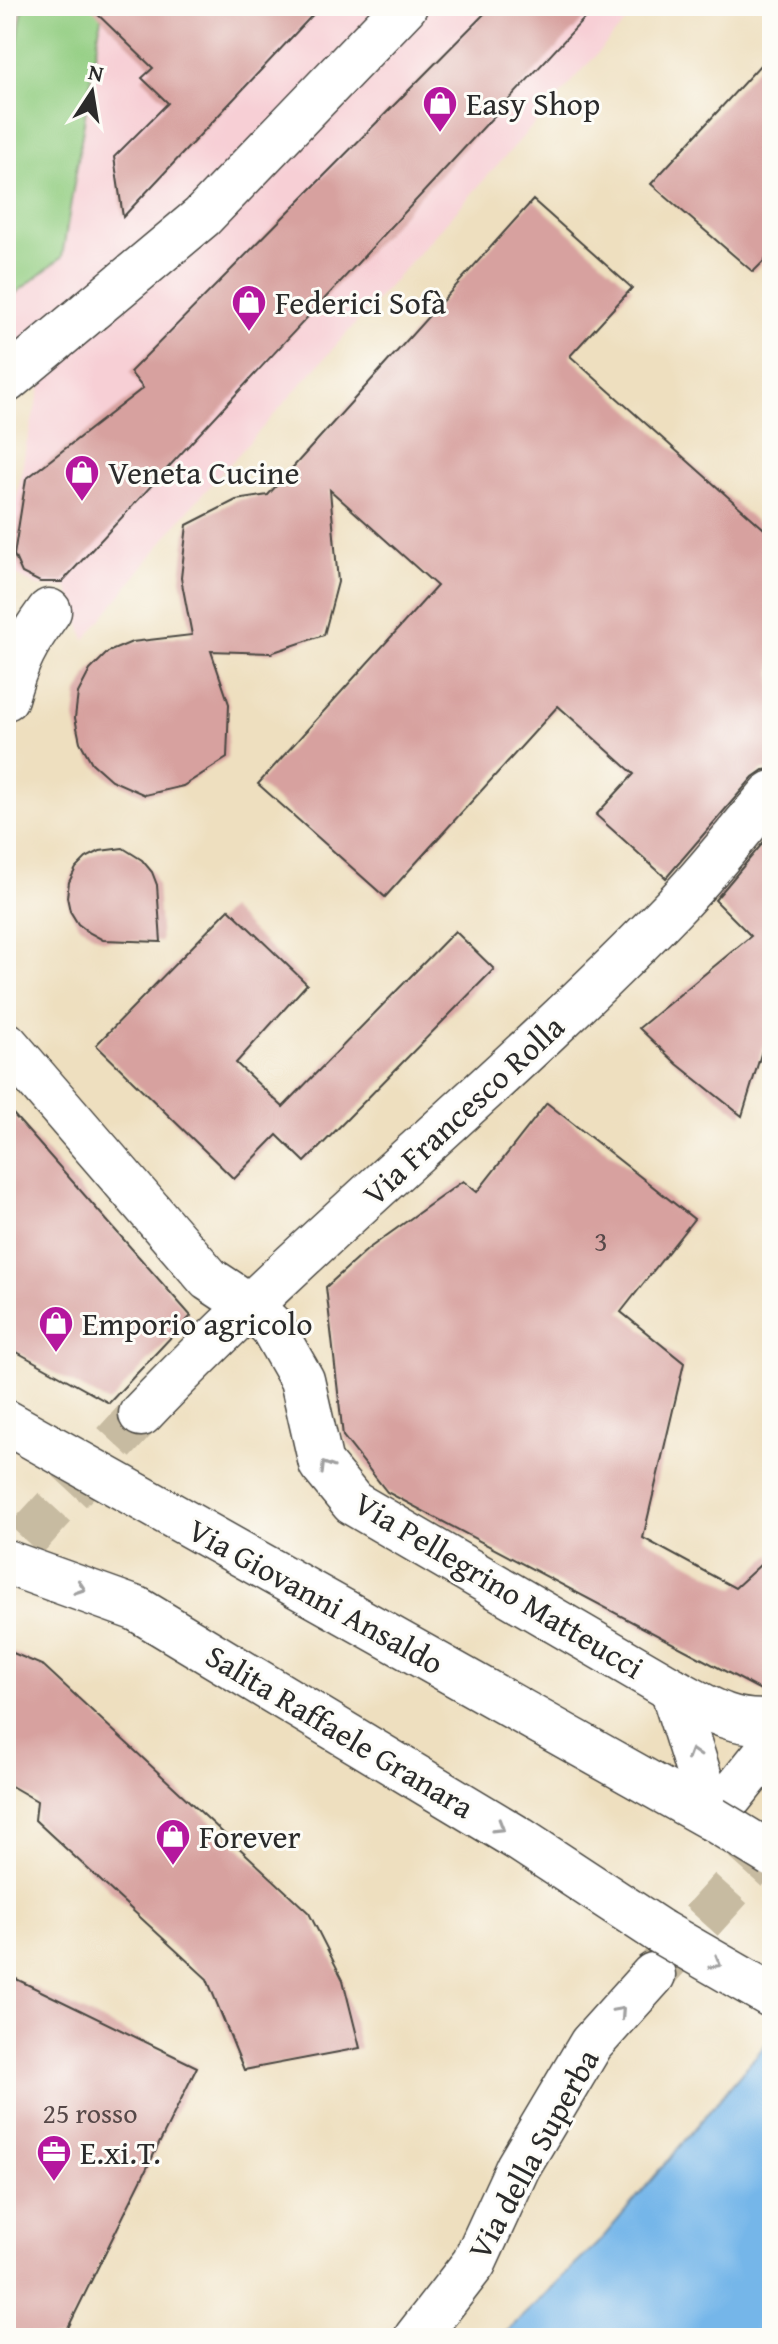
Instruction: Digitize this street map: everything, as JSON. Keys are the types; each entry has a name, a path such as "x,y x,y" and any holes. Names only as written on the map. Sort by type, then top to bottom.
{"street":[{"path":"6,381 202,217 405,6"},
{"path":"6,698 22,650 49,611"},
{"name":"Via Francesco Rolla","path":"141,1414 187,1365 582,1000 676,905 772,793"},
{"name":"Via Pellegrino Matteucci","path":"6,1044 209,1279 250,1306 272,1327 302,1380 321,1464 353,1503 715,1712 739,1721 772,1721"},
{"name":"Via Giovanni Ansaldo","path":"6,1422 772,1855"},
{"name":"Salita Raffaele Granara","path":"12,1554 137,1609 519,1839 659,1931 772,1996"},
{"name":"Via Pellegrino Matteucci","path":"672,1689 713,1819"},
{"path":"713,1819 772,1745"},
{"name":"Via della Superba","path":"416,2338 474,2263 518,2167 591,2044 653,1975"}],"shaded area":[{"path":"6,6 640,6 184,515 85,640 68,588 38,586 6,570 26,446 50,348 6,378"}],"green space":[{"path":"23,6 103,6 62,257 6,301 6,118"}],"water":[{"path":"772,2037 772,2338 500,2338 600,2241"}],"building":[{"path":"89,6 321,6 123,217 114,157 168,103 142,78 153,68"},
{"path":"492,6 596,6 62,582 40,582 22,573 14,555 26,479 143,388 130,372"},
{"path":"772,52 772,253 753,272 651,184"},
{"path":"533,200 632,288 570,356 772,536 772,769 763,770 753,777 666,878 596,815 634,774 558,706 385,897 258,784 437,586 330,490 338,582 324,635 271,653 211,651 229,704 227,758 183,786 145,795 111,780 92,763 80,742 75,718 78,693 90,670 108,652 132,642 192,635 181,578 187,525 236,500 268,495"},
{"path":"772,832 772,1018 742,1116 677,1064 639,1028 751,936 715,900"},
{"path":"123,848 142,860 152,872 157,885 161,942 103,940 78,924 70,911 67,897 69,882 76,868 100,851"},
{"path":"229,909 307,984 236,1063 283,1107 455,931 494,969 305,1162 277,1135 234,1179 96,1045"},
{"path":"547,1103 694,1219 621,1312 684,1363 643,1538 735,1588 772,1554 772,1696 387,1492 343,1436 326,1287 368,1249 463,1181 477,1192"},
{"path":"6,1106 191,1316 109,1403 6,1346"},
{"name":"Forever","path":"6,1650 44,1666 309,1913 343,1980 360,2048 244,2070 207,1979 35,1820 37,1801 6,1783"},
{"path":"6,1974 197,2067 63,2338 6,2338"}],"tunnel":[{"path":"25,1540 141,1414"},
{"path":"657,1970 772,1843"}],"place":[{"name":"Easy Shop","path":"440,134"},
{"name":"Federici Sofà","path":"249,333"},
{"name":"Veneta Cucine","path":"82,503"},
{"name":"Emporio agricolo","path":"56,1354"},
{"name":"Forever","path":"173,1867"},
{"name":"E.xi.T.","path":"54,2183"}]}
